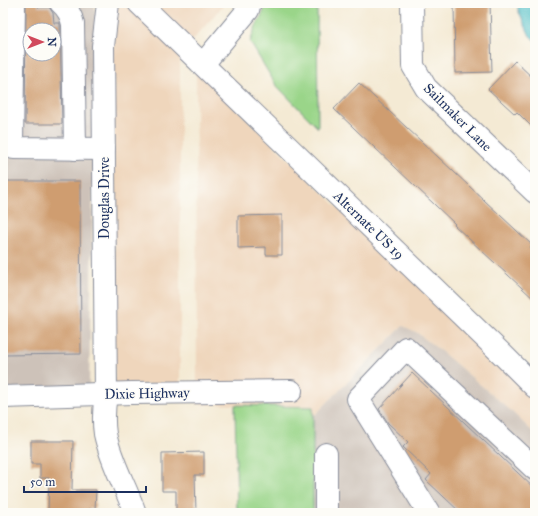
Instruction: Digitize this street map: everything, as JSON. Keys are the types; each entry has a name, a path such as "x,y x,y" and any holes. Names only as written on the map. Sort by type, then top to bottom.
{"street":[{"path":"14,3 12,142 14,148 104,150"},
{"path":"61,3 68,8 73,24 75,149"},
{"name":"Douglas Drive","path":"108,3 103,46 106,394 104,413 105,433 110,453 135,513"},
{"name":"Alternate US 19","path":"139,3 535,387"},
{"path":"203,64 248,10 250,3"},
{"name":"Sailmaker Lane","path":"412,3 413,66 426,88 535,192"},
{"path":"429,513 358,399 406,348 535,469"},
{"name":"Dixie Highway","path":"3,397 291,391"},
{"path":"326,454 326,513"}],"shaded area":[{"path":"3,3 95,3 89,386 3,389"},
{"path":"117,3 126,3 180,55 180,384 115,385 113,47"},
{"path":"152,3 225,3 192,41"},
{"path":"196,70 535,400 535,434 510,410 443,353 416,332 403,326 316,414 313,414 312,407 197,404"},
{"path":"403,326 416,332 443,353 510,410 535,434 535,513 312,513 313,414 316,414"}],"green space":[{"path":"268,3 317,3 318,128 276,85 250,42 255,28"},
{"path":"235,405 313,407 313,513 237,513"}],"water":[{"path":"518,3 535,3 535,41 530,36 518,10"}],"building":[{"path":"26,3 38,3 38,7 49,7 53,13 54,22 26,22"},
{"path":"454,3 490,3 492,72 455,73"},
{"path":"515,61 535,80 535,130 517,112 515,114 488,89"},
{"path":"26,62 61,62 62,124 25,124"},
{"path":"359,83 532,245 530,247 535,252 535,300 454,225 455,224 334,109"},
{"path":"3,181 80,181 81,354 3,355"},
{"path":"282,215 282,255 266,255 266,247 238,248 238,216"},
{"path":"412,373 535,489 535,513 461,513 426,480 431,474 403,447 408,442 388,423 379,409"},
{"path":"31,441 73,441 72,490 96,490 95,509 89,509 89,513 48,513 49,478 40,478 40,464 31,464"},
{"path":"204,452 204,475 195,475 196,513 176,513 176,491 162,491 162,453"}]}
